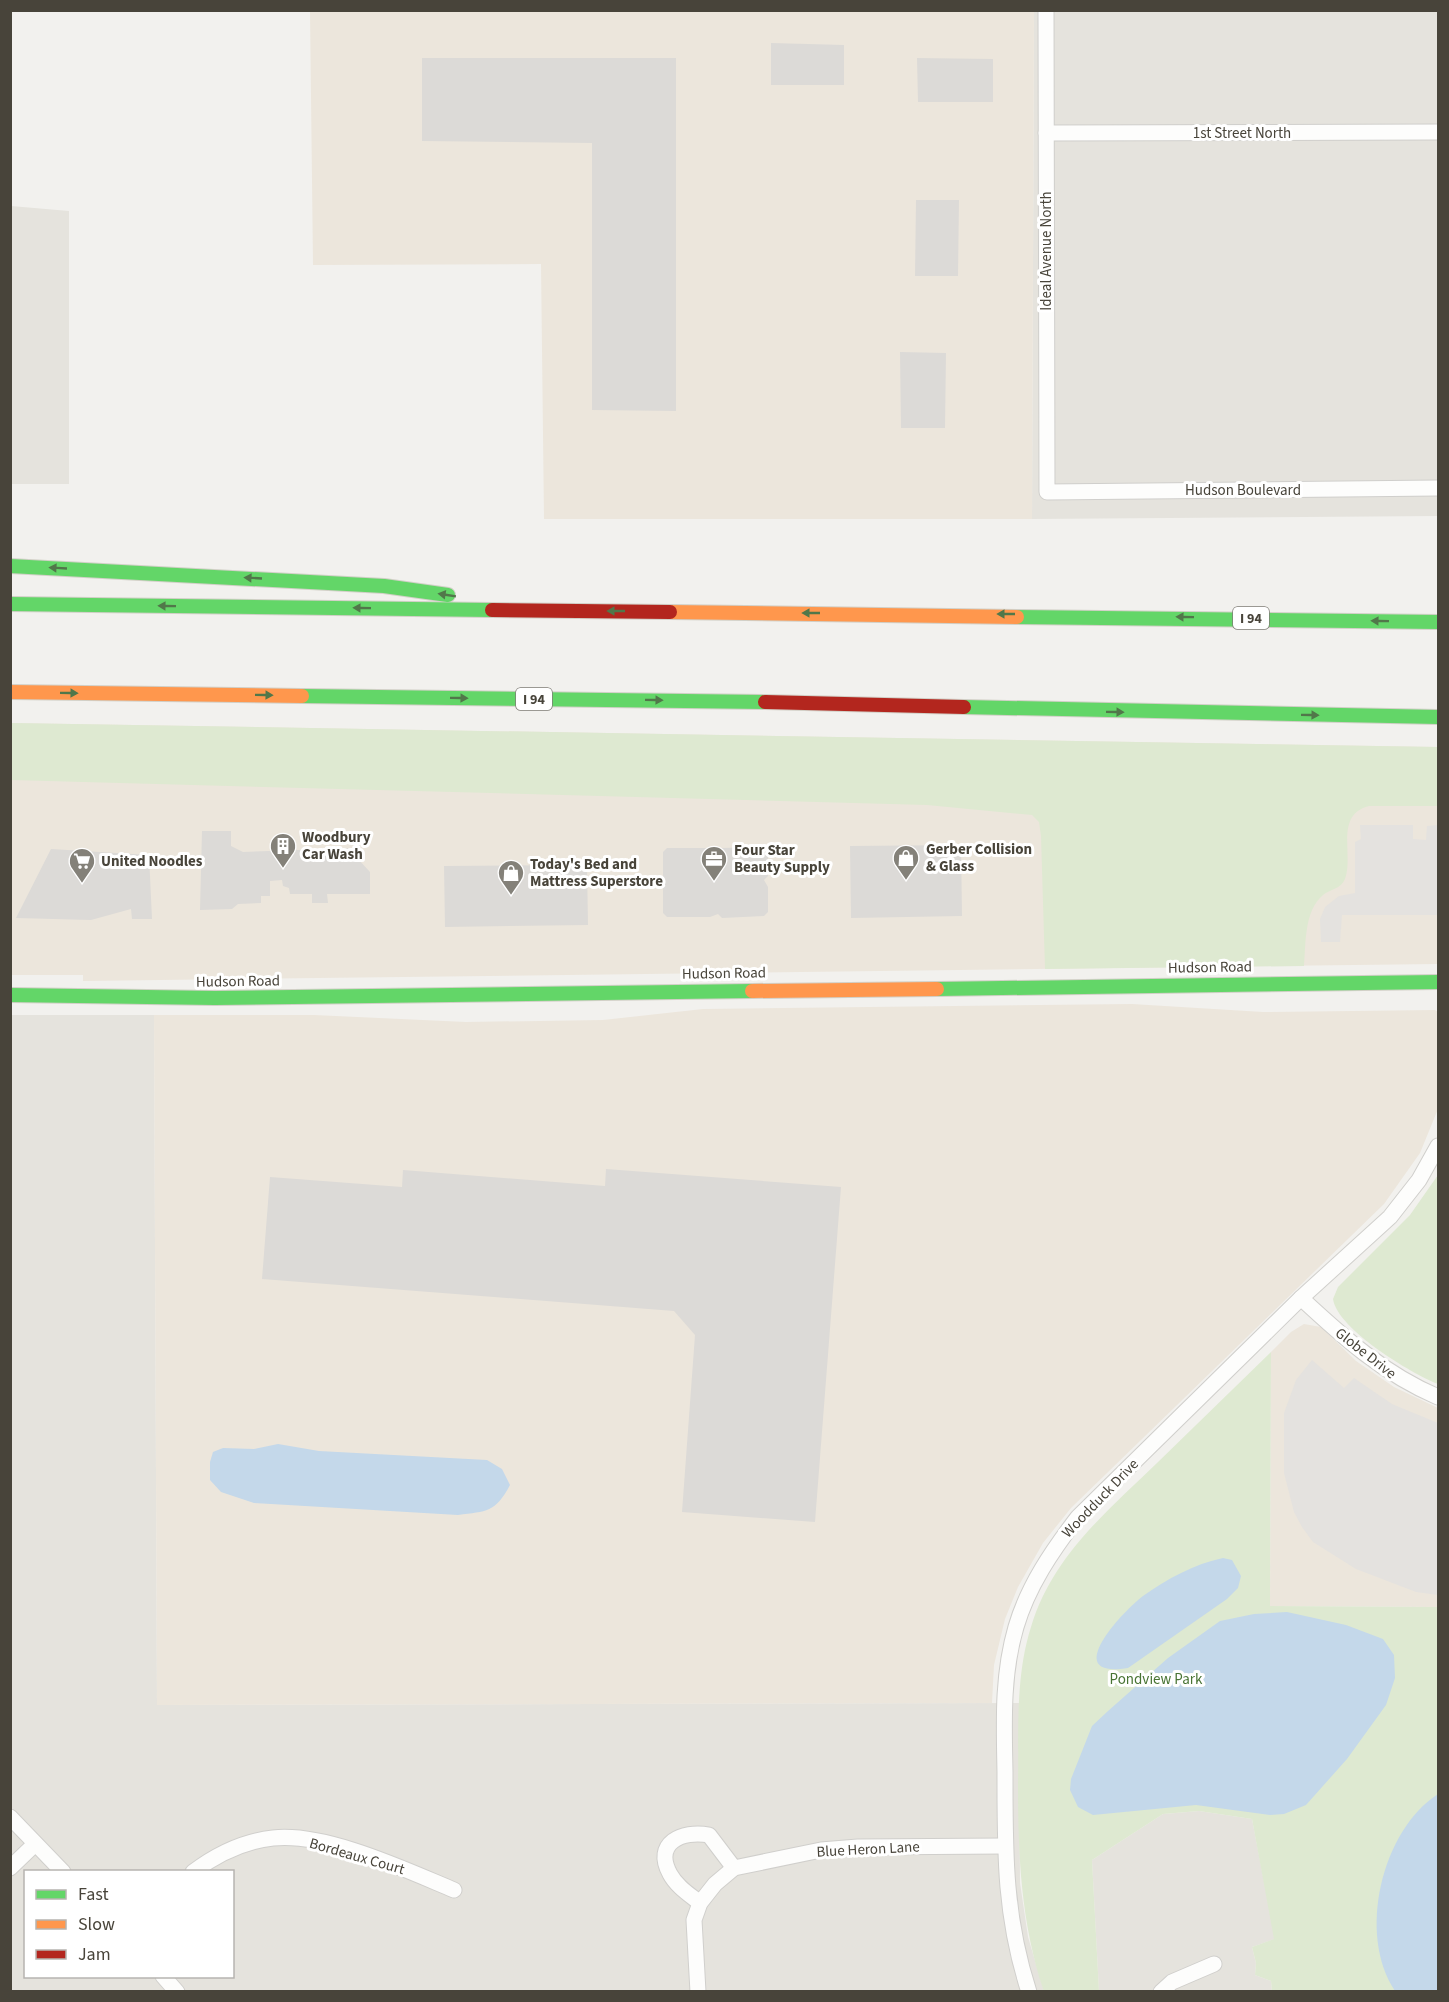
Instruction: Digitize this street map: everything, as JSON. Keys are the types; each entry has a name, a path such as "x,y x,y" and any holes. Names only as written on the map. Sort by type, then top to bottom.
{"main road":[{"path":"10,566 384,586 547,611"},
{"name":"I 94","path":"10,604 1052,615 1438,622"},
{"name":"I 94","path":"10,692 663,700 1438,717"},
{"name":"Hudson Road","path":"10,995 215,998 1438,982"}],"street":[{"name":"Ideal Avenue North","path":"1046,10 1047,492"},
{"name":"1st Street North","path":"1046,133 1438,132"},
{"name":"Hudson Boulevard","path":"1047,492 1438,488"},
{"name":"Woodduck Drive","path":"1029,1992 1018,1959 1010,1919 1005,1846 1004,1689 1016,1625 1031,1586 1054,1548 1078,1517 1301,1298 1390,1217 1419,1180 1438,1146"},
{"name":"Globe Drive","path":"1301,1298 1356,1349 1382,1368 1410,1385 1438,1397"},
{"path":"10,1816 61,1870"},
{"path":"698,1992 694,1920 700,1903 715,1884 734,1868 709,1835 682,1834 666,1851 665,1861 669,1874 677,1885 700,1903"},
{"name":"Bordeaux Court","path":"196,1870 213,1857 244,1845 274,1838 315,1841 388,1862 454,1890"},
{"path":"10,1868 35,1844"},
{"name":"Blue Heron Lane","path":"734,1868 821,1850 858,1847 1005,1846"},
{"path":"1161,1992 1172,1982 1214,1964"},
{"path":"164,1978 177,1992"}],"shaded area":[{"path":"310,11 1034,11 1032,519 544,519 541,264 313,265"},
{"path":"1034,11 1438,11 1438,516 1032,519"},
{"path":"11,206 69,211 69,484 11,484"},
{"path":"11,723 1438,747 1438,964 83,981 83,975 11,975"},
{"path":"1360,825 1413,825 1413,839 1426,840 1427,826 1438,825 1438,915 1342,915 1340,942 1321,942 1320,919 1325,907 1339,896 1355,893 1355,842 1361,839"},
{"path":"1132,1004 1263,1012 1435,1010 1438,1012 1438,1109 1420,1153 1384,1204 1071,1508 1043,1543 1018,1587 1005,1619 994,1665 992,1703 157,1705 154,1015 314,1015 466,1022 603,1020 703,1009"},
{"path":"11,1015 154,1015 157,1705 1019,1703 1020,1883 1028,1937 1044,1991 11,1992"},
{"path":"1304,1324 1321,1327 1356,1361 1394,1387 1438,1408 1438,1607 1270,1606 1271,1352 1291,1332"},
{"path":"1312,1360 1344,1388 1354,1378 1392,1404 1438,1423 1438,1595 1416,1592 1356,1569 1313,1542 1302,1527 1294,1512 1284,1473 1284,1413 1296,1380"},
{"path":"1199,1811 1252,1819 1275,1939 1252,1947 1256,1963 1255,1975 1271,1981 1272,1991 1099,1991 1092,1860 1163,1814"}],"green space":[{"path":"11,723 1438,747 1438,806 1369,806 1358,811 1352,818 1348,827 1345,879 1338,887 1323,895 1312,910 1307,928 1304,966 1045,969 1041,836 1039,822 1032,815 927,805 11,780"},
{"path":"1438,1175 1438,1384 1411,1371 1377,1349 1347,1324 1333,1299 1338,1287 1410,1215"},
{"name":"Pondview Park","path":"1271,1352 1270,1606 1438,1607 1438,1991 1272,1991 1271,1981 1255,1975 1256,1963 1252,1947 1274,1939 1252,1819 1199,1811 1163,1814 1092,1860 1099,1991 1044,1992 1030,1941 1022,1889 1019,1838 1020,1685 1031,1627 1052,1579 1083,1537 1119,1499"}],"water":[{"path":"278,1444 319,1451 487,1460 502,1469 510,1485 495,1506 476,1513 458,1515 254,1503 221,1492 210,1480 210,1462 213,1452 223,1448 254,1449"},
{"path":"1223,1558 1232,1560 1241,1576 1238,1588 1227,1599 1128,1668 1108,1669 1098,1664 1097,1654 1102,1642 1133,1604 1181,1573"},
{"path":"1287,1612 1346,1625 1383,1639 1394,1655 1395,1678 1386,1705 1347,1759 1306,1805 1284,1814 1270,1815 1196,1805 1093,1815 1078,1807 1070,1790 1071,1779 1092,1726 1108,1711 1168,1658 1220,1621 1254,1614"},
{"path":"1438,1794 1438,1991 1395,1991 1384,1968 1378,1942 1377,1914 1381,1885 1389,1858 1402,1833 1418,1811"}],"building":[{"path":"771,43 844,45 844,85 771,85"},
{"path":"422,58 676,58 676,411 592,410 592,143 422,141"},
{"path":"917,58 993,59 993,102 918,102"},
{"path":"916,200 959,200 958,276 915,276"},
{"path":"900,352 946,353 945,428 901,428"},
{"name":"Woodbury Car Wash","path":"202,831 231,831 231,846 243,852 359,848 359,860 370,872 370,894 327,894 328,903 312,903 312,894 290,894 289,888 283,886 282,880 270,881 270,896 261,896 261,903 238,904 232,909 200,910"},
{"name":"Gerber Collision & Glass","path":"961,845 962,916 851,918 850,846"},
{"name":"Four Star Beauty Supply","path":"764,847 768,851 768,876 764,880 768,887 768,912 764,916 722,918 718,914 710,917 667,917 663,913 663,852 667,848 709,848 718,851 721,848"},
{"path":"51,849 149,855 152,919 132,919 131,909 91,920 16,918"},
{"path":"587,865 588,925 445,927 444,866"},
{"path":"606,1169 841,1187 815,1522 682,1512 695,1335 674,1311 262,1279 270,1177 402,1187 403,1170 605,1186"}],"traffic: fast":[{"path":"10,566 384,586 448,595"},
{"path":"10,604 492,610"},
{"path":"1017,617 1438,622"},
{"path":"302,696 765,702"},
{"path":"964,707 1438,717"},
{"path":"937,989 1438,982"},
{"path":"10,995 215,998 752,991"}],"traffic: slow":[{"path":"670,612 1017,617"},
{"path":"10,692 302,696"},
{"path":"752,991 937,989"}],"traffic: jam":[{"path":"492,610 670,612"},
{"path":"765,702 964,707"}],"place":[{"name":"Woodbury Car Wash","path":"283,869"},
{"name":"Gerber Collision & Glass","path":"906,881"},
{"name":"Four Star Beauty Supply","path":"714,882"},
{"name":"United Noodles","path":"82,884"},
{"name":"Today's Bed and Mattress Superstore","path":"511,896"}]}
